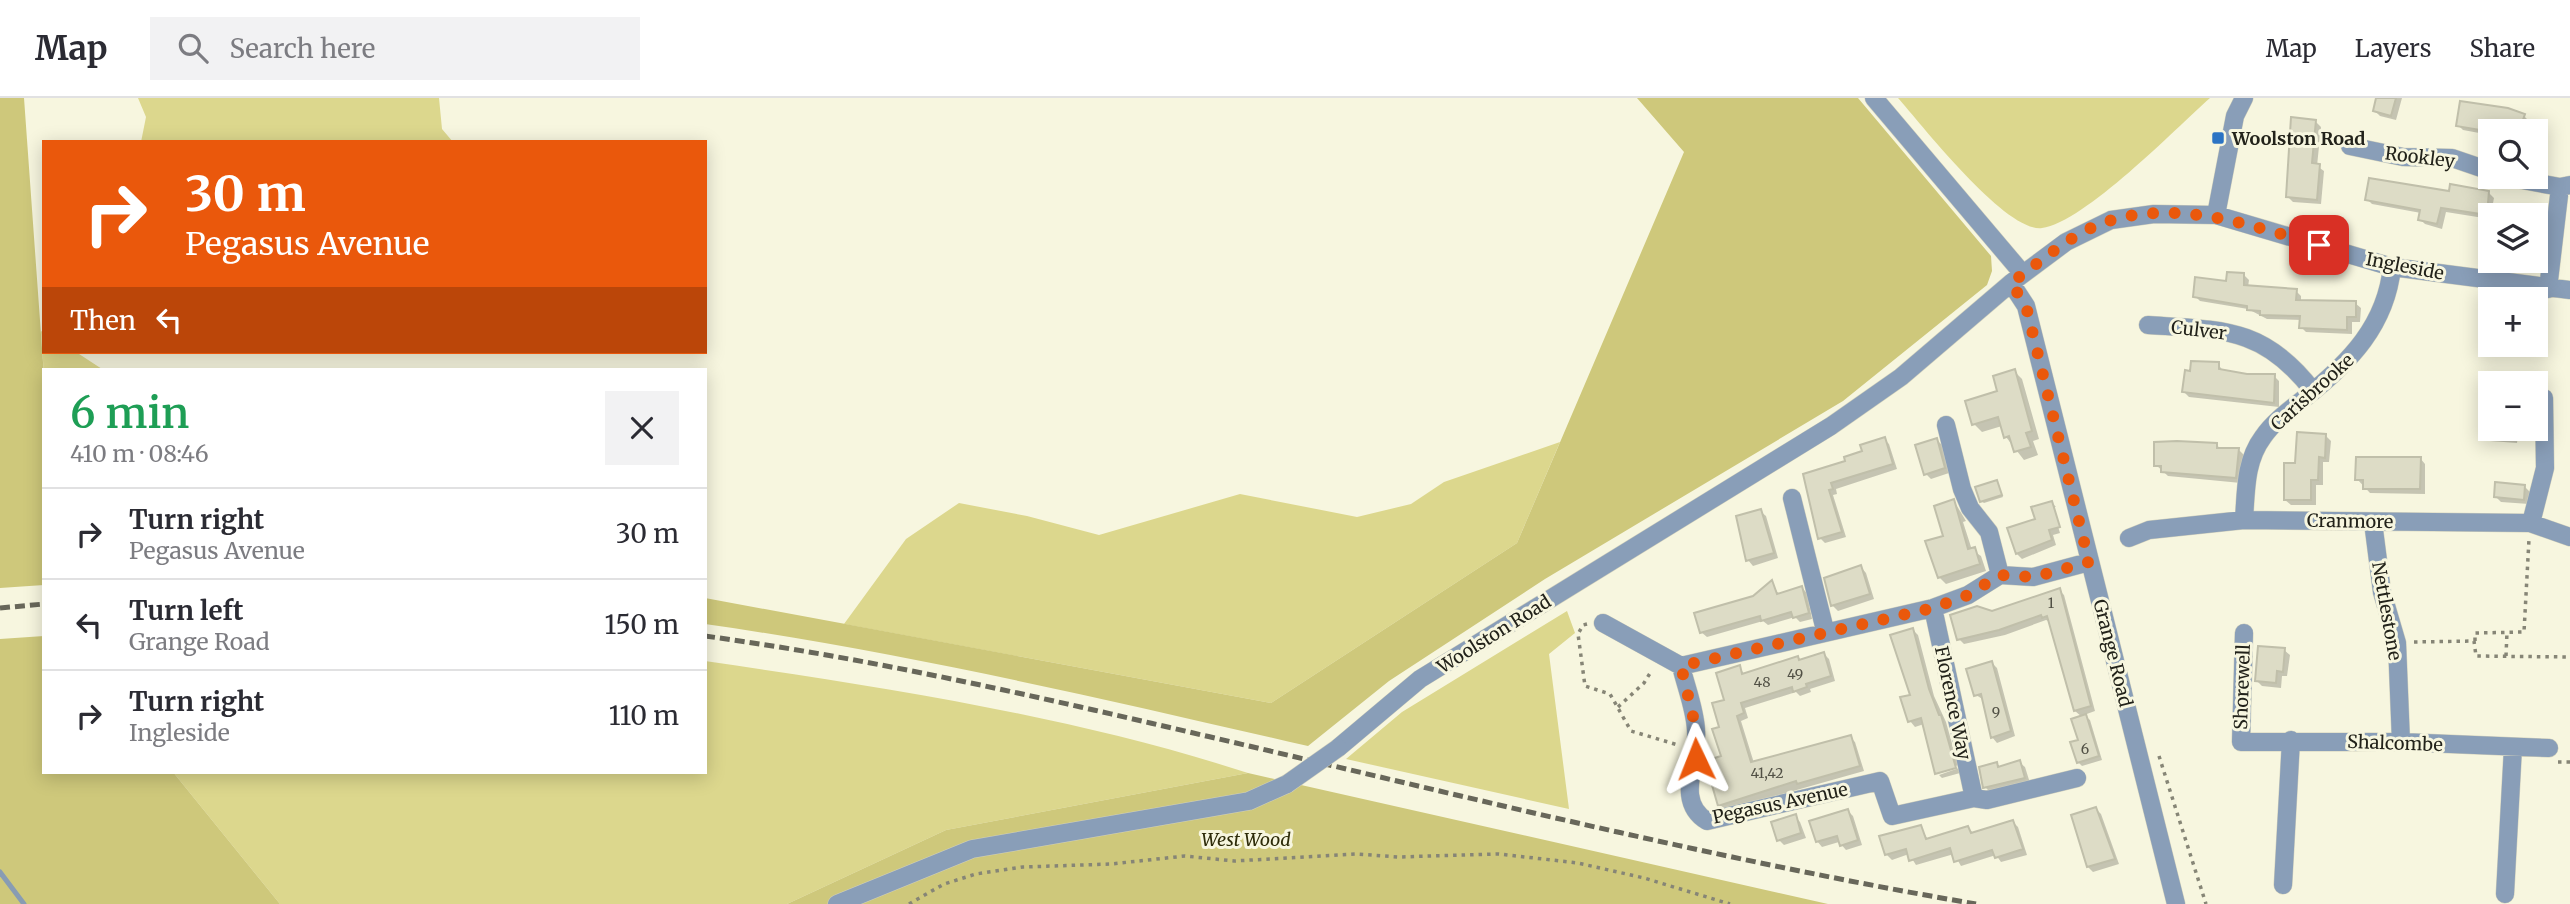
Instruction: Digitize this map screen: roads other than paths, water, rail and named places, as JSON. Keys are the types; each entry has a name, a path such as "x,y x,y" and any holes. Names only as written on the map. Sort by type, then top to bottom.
{"street":[{"name":"Grange Road","path":"1874,98 2017,278 2176,904"},
{"path":"2216,215 2235,116 2244,98"},
{"name":"Rookley","path":"2350,146 2403,157 2452,158 2478,167"},
{"path":"2548,289 2565,186"},
{"name":"Ingleside","path":"2017,278 2066,242 2111,220 2154,214 2216,215 2392,267 2534,287"},
{"name":"Carisbrooke","path":"2244,520 2248,468 2262,438 2280,418 2355,354 2379,319 2389,292 2392,267"},
{"name":"Woolston Road","path":"837,904 972,849 1249,801 1287,784 1338,748 1420,679 1831,426 1901,377 2017,278"},
{"name":"Ingleside","path":"2548,289 2570,290"},
{"name":"Culver","path":"2148,325 2222,330 2258,342 2292,363 2313,391"},
{"path":"1946,425 1962,489 1970,508 1989,532 2000,575"},
{"path":"2531,523 2545,468 2545,441"},
{"path":"1792,498 1825,630"},
{"name":"Cranmore","path":"2129,538 2149,530 2244,520 2531,523 2570,537"},
{"name":"Nettlestone","path":"2373,522 2382,592 2397,643 2401,743"},
{"path":"1603,623 1681,666 1825,630 1933,608 1968,595 2000,575 2034,577 2089,562"},
{"name":"Florence Way","path":"1933,608 1974,798"},
{"name":"Shorewell","path":"2241,742 2244,633"},
{"name":"Pegasus Avenue","path":"1681,666 1696,729 1688,791 1696,814 1707,821 1880,781 1892,816 1974,798 1987,800 2077,778"},
{"path":"2283,886 2291,740"},
{"name":"Shalcombe","path":"2241,742 2291,740 2549,748"},
{"path":"2505,894 2513,747"}],"waterway":[{"path":"0,872 24,904"}],"railway":[{"path":"0,608 42,604"},
{"path":"707,636 842,658 978,685 1611,831 1793,870 1976,904"}],"place":[{"name":"Woolston Road","path":"2218,138"}],"park label":[{"name":"West Wood","path":"1246,839"}]}
